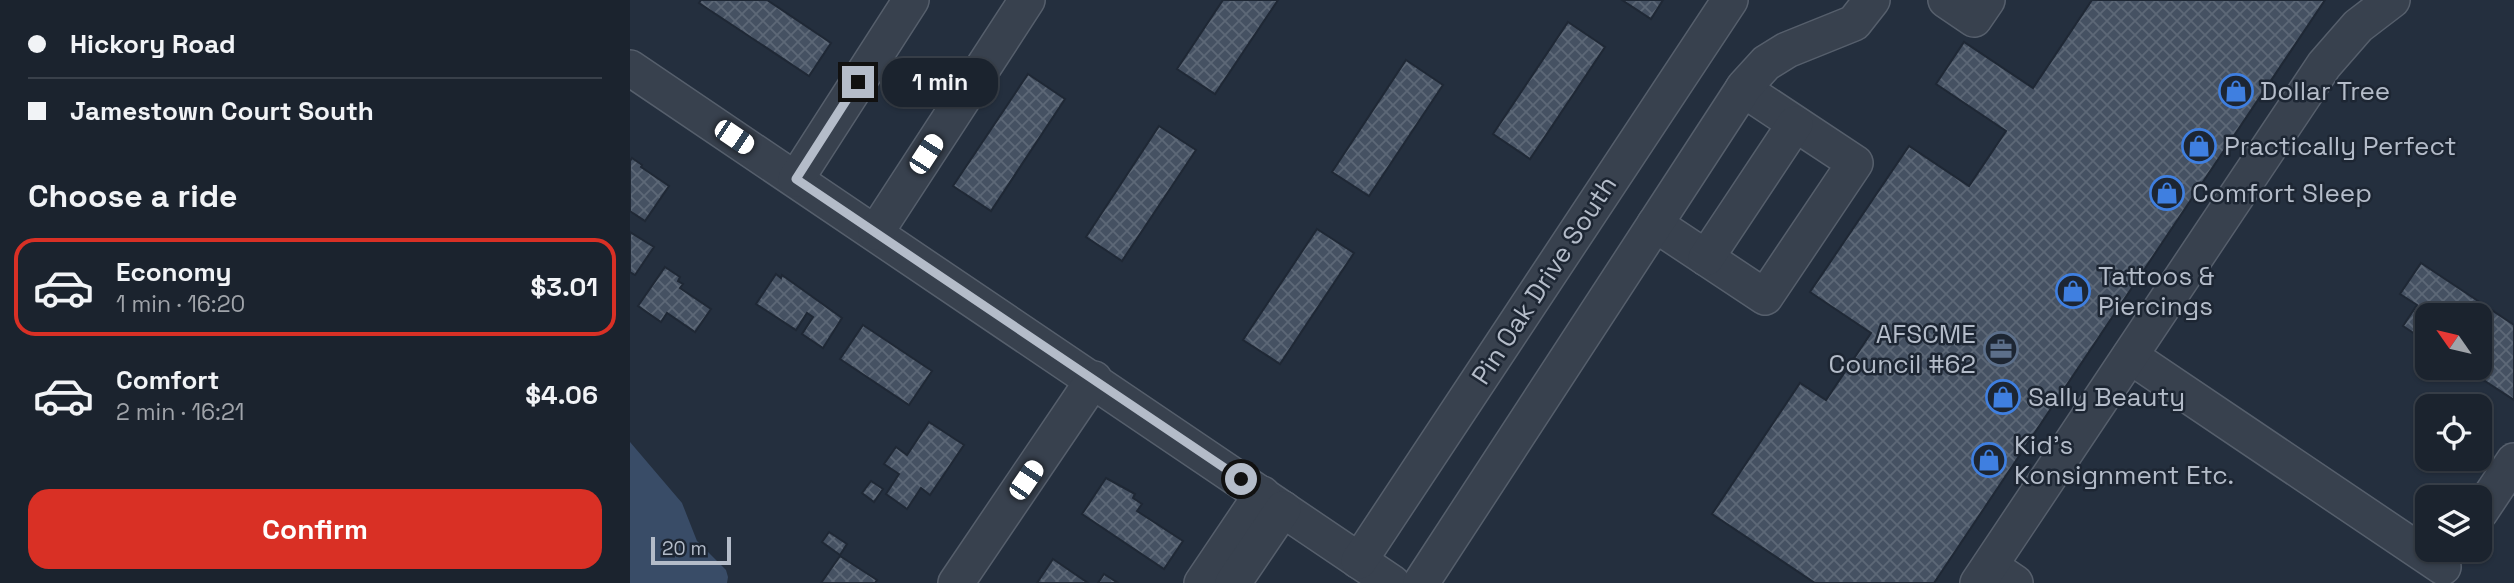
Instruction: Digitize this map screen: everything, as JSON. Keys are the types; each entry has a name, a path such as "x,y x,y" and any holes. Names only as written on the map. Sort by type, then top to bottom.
{"street":[{"path":"796,179 911,0"},
{"path":"876,232 1027,0"},
{"name":"Pin Oak Drive South","path":"1359,561 1730,0"},
{"path":"1421,583 1742,89 1766,63 1787,50 1854,23 1872,0"},
{"path":"1946,0 1974,19 1987,0"},
{"path":"1994,577 2130,356 2324,65 2358,26 2392,0"},
{"path":"630,68 1094,379 1392,583"},
{"path":"1655,224 1765,297 1855,163 1742,89"},
{"path":"1706,258 1795,124"},
{"path":"2130,356 2444,566"},
{"path":"956,583 1094,379"},
{"path":"2492,495 2514,461"},
{"path":"1202,583 1272,501"},
{"path":"1233,583 1272,501"}],"water":[{"path":"630,442 682,503 697,541 726,570 727,583 630,583"}],"building":[{"path":"701,0 767,0 831,43 809,76 699,3"},
{"path":"1223,0 1278,0 1215,94 1177,69"},
{"path":"1622,0 1663,0 1651,19"},
{"path":"2092,0 2325,0 1934,583 1815,583 1712,514 1800,383 1826,400 1871,333 1810,292 1909,146 1969,186 2006,131 1936,84 1964,42 2033,88"},
{"path":"1568,22 1605,47 1530,159 1493,134"},
{"path":"1406,60 1443,85 1369,196 1332,172"},
{"path":"1028,74 1065,99 991,211 953,186"},
{"path":"1159,126 1196,150 1122,261 1086,237"},
{"path":"632,158 669,186 645,221 630,211"},
{"path":"1317,229 1354,253 1280,364 1243,340"},
{"path":"630,232 654,247 635,275 630,272"},
{"path":"2421,263 2481,303 2415,304 2400,294"},
{"path":"665,267 680,277 678,281 683,284 680,288 711,309 695,332 667,313 661,322 638,306"},
{"path":"776,274 781,278 782,275 842,318 823,348 802,334 813,317 807,313 796,330 756,304"},
{"path":"2415,308 2415,334 2403,326"},
{"path":"2492,310 2514,325 2514,400 2483,380 2492,380"},
{"path":"863,325 932,371 909,405 840,359"},
{"path":"929,422 964,445 930,495 921,488 907,509 886,494 899,474 884,464 896,447 907,455"},
{"path":"1106,478 1135,494 1133,498 1142,504 1137,511 1183,541 1164,569 1082,514"},
{"path":"871,481 883,489 874,502 862,493"},
{"path":"829,532 847,544 840,555 822,542"},
{"path":"840,556 877,580 875,583 821,583"},
{"path":"1053,559 1088,583 1037,583"},
{"path":"1104,574 1118,583 1098,583"}],"place":[{"name":"Dollar Tree","path":"2236,91"},
{"name":"Practically Perfect","path":"2199,146"},
{"name":"Comfort Sleep","path":"2167,193"},
{"name":"Tattoos & Piercings","path":"2073,291"},
{"name":"AFSCME Council #62","path":"2001,349"},
{"name":"Sally Beauty","path":"2003,397"},
{"name":"Kid's Konsignment Etc.","path":"1989,460"}],"route":[{"path":"858,82 796,179 1241,479"}]}
